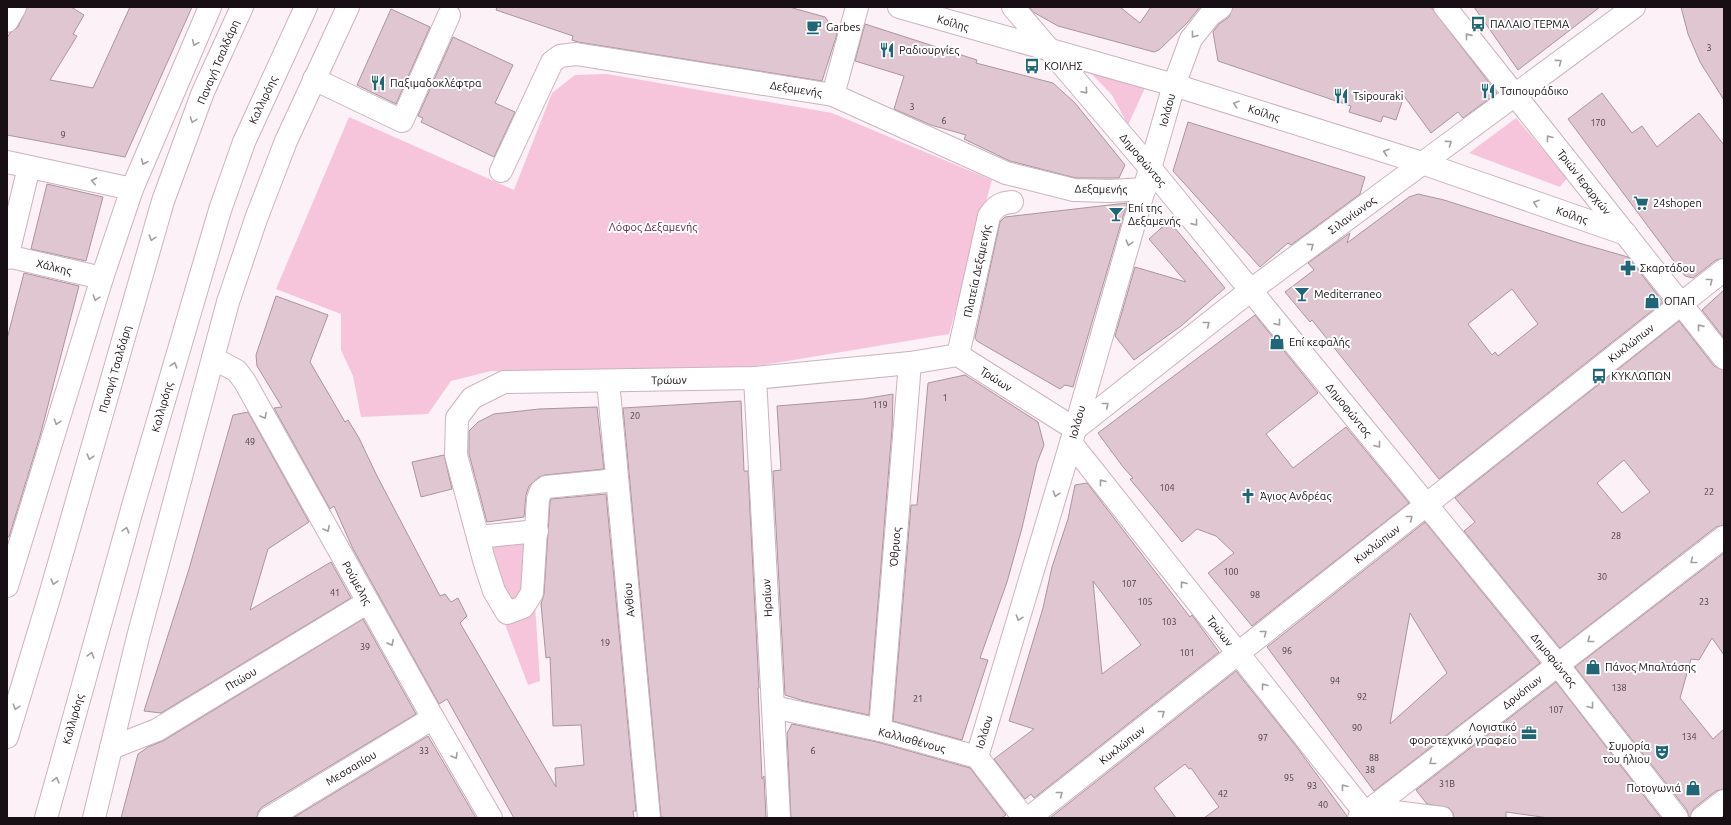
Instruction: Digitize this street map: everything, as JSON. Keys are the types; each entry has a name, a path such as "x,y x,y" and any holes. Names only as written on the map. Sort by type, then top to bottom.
{"street":[{"path":"7,20 15,7"},
{"path":"7,586 102,278 132,189 210,7"},
{"name":"Παναγή Τσαλδάρη","path":"7,737 50,595 163,201 203,92 242,7"},
{"name":"Καλλιρόης","path":"46,818 133,506 220,210 244,142 306,7"},
{"path":"94,818 138,637 228,302 256,219 286,142 348,7"},
{"path":"833,95 857,7"},
{"name":"Κοίλης","path":"899,7 1174,85 1422,163 1626,234"},
{"name":"Δημοφώντος","path":"1013,7 1050,51 1148,179 1251,290 1558,664 1677,818"},
{"name":"Ιολάου","path":"977,757 1073,436 1174,85 1191,39 1210,16 1221,7"},
{"name":"Τριών Ιεραρχών","path":"1445,7 1724,358"},
{"name":"Σιλανίωνος","path":"1073,436 1251,290 1634,7"},
{"path":"314,79 402,121 450,15"},
{"name":"Δεξαμενής","path":"501,170 552,62 560,56 576,54 833,95 1006,172 1074,190 1148,179"},
{"path":"7,162 132,189"},
{"path":"7,257 29,167"},
{"name":"Πλατεία Δεξαμενής","path":"958,355 989,216 996,206 1003,202 1012,202"},
{"name":"Χάλκης","path":"7,257 102,278"},
{"name":"Κυκλώπων","path":"1029,818 1724,270"},
{"name":"Τρώων","path":"536,531 532,593 523,607 507,613 494,591 456,455 457,418 472,398 504,382 755,378 910,363 958,355 1073,436 1238,653 1366,815"},
{"name":"Ρούμελης","path":"213,358 237,371 245,382 433,718 492,818"},
{"name":"Όθρυος","path":"880,730 910,363"},
{"name":"Ηραίων","path":"755,378 779,818"},
{"name":"Ανθίου","path":"608,381 649,818"},
{"path":"478,537 536,531 538,499 541,491 546,487 617,480"},
{"name":"Δρυόπων","path":"1366,815 1558,664 1724,537"},
{"name":"Πτώου","path":"111,748 157,730 368,602"},
{"name":"Καλλισθένους","path":"773,707 880,730 977,757"},
{"name":"Μεσσαπίου","path":"269,818 433,718"},
{"path":"977,757 1024,818"},
{"path":"1702,818 1724,801"},
{"path":"1366,815 1442,818"}],"green space":[{"path":"1088,70 1145,88 1128,125 1112,95"},
{"name":"Λόφος Δεξαμενής","path":"607,74 832,113 992,180 949,334 745,368 491,371 451,381 428,414 361,417 353,376 341,350 341,314 276,289 349,117 514,190 552,93 575,75"},
{"path":"1516,118 1567,178 1560,187 1469,153"},
{"path":"534,519 535,604 540,681 528,685 500,611 483,525"}],"building":[{"path":"27,7 71,7 84,15 73,34 77,36 50,80 93,88 130,7 192,7 125,157 7,135 7,38 10,33 18,27"},
{"path":"497,7 789,7 825,17 837,34 822,81 578,42 572,40 573,36 496,10"},
{"path":"1029,7 1120,7 1140,23 1151,7 1200,7 1187,23 1159,50 1154,52 1058,26 1033,12"},
{"path":"1233,7 1431,7 1497,93 1463,118 1458,112 1431,133 1404,96 1396,120 1383,116 1381,122 1349,112 1351,106 1218,61 1213,32 1219,24 1229,17"},
{"path":"1474,7 1600,7 1518,70"},
{"path":"1681,7 1724,7 1724,100 1700,62 1688,34"},
{"path":"391,9 430,27 396,104 357,85"},
{"path":"865,24 977,60 976,63 1053,83 1075,103 1125,165 1119,178 1076,178 1010,161 964,139 966,135 931,125 894,109 904,76 855,61"},
{"path":"453,37 513,65 495,103 515,112 494,157 421,122 423,118 418,116"},
{"path":"1602,93 1632,133 1642,126 1657,147 1699,113 1724,145 1724,258 1716,260 1693,278 1685,276 1568,119"},
{"path":"1188,122 1365,177 1360,194 1291,245 1288,243 1260,267 1173,171"},
{"path":"47,184 103,197 86,261 31,249"},
{"path":"1418,194 1444,200 1628,257 1663,302 1439,479 1312,320 1310,322 1285,292 1314,270 1308,263 1350,233 1347,243 1409,197","holes":["1512,289 1538,324 1498,356 1495,352 1492,355 1468,324"]},
{"path":"1127,203 1073,387 1065,385 1060,389 977,341 975,338 1000,222 1005,217"},
{"path":"1169,221 1225,288 1181,326 1134,360 1115,336 1135,267 1186,282 1149,239"},
{"path":"24,273 79,286 40,436 9,537 7,537 7,339"},
{"path":"1724,290 1724,338 1702,310"},
{"path":"276,296 328,315 310,362 345,422 348,420 359,438 376,474 440,596 445,594 451,602 458,598 467,616 460,623 556,787 555,768 584,765 581,725 553,726 550,657 546,658 541,604 544,594 550,502 551,499 606,494 636,811 633,811 634,818 514,818 447,699 439,704 353,549 334,506 330,509 274,408 282,407 257,366 256,355"},
{"path":"1255,315 1318,393 1266,434 1293,468 1346,427 1409,503 1252,626 1208,573 1234,553 1216,536 1197,529 1182,542 1130,479 1133,478 1098,433"},
{"path":"1679,321 1714,366 1724,370 1724,525 1716,527 1560,648 1464,531 1475,522 1455,498","holes":["1624,460 1650,492 1622,513 1597,483"]},
{"path":"965,375 1038,422 1044,445 1037,463 1022,528 1007,582 980,658 988,660 962,740 893,721 911,505 917,505 928,383"},
{"path":"893,394 892,429 869,715 804,701 785,695 773,471 781,470 777,406 863,399"},
{"path":"741,401 744,471 748,471 762,779 764,776 766,818 661,817 623,408"},
{"path":"597,407 604,469 545,475 539,477 529,486 526,495 524,517 487,522 469,454 469,431 478,422 494,414 539,409"},
{"path":"248,412 309,522 268,549 250,610 331,562 351,598 161,713 144,711 189,569 233,415"},
{"path":"444,455 452,489 421,497 412,462"},
{"path":"1087,483 1190,617 1192,615 1219,652 1034,798 1031,794 1025,799 994,759 1034,729 1009,721 1043,608 1052,567 1068,519 1075,485","holes":["1093,581 1141,645 1102,674"]},
{"path":"1425,522 1540,663 1374,791 1267,647","holes":["1410,613 1447,673 1390,724"]},
{"path":"1724,553 1724,655 1712,638 1699,660 1691,659 1680,698 1713,739 1724,729 1724,789 1716,791 1694,808 1689,818 1687,810 1575,667"},
{"path":"363,619 416,714 262,807 258,812 257,818 121,818 138,754 148,747 163,741"},
{"path":"1236,671 1296,746 1347,818 1204,818 1219,807 1191,768 1189,769 1185,764 1154,788 1176,818 1050,818"},
{"path":"1556,682 1661,818 1549,818 1506,812 1506,818 1454,818 1453,813 1449,808 1427,804 1416,790"},
{"path":"792,724 877,742 970,768 1006,815 1001,818 791,818 787,733"},
{"path":"428,736 476,818 293,818"}],"place":[{"name":"ΠΑΛΑΙΟ ΤΕΡΜΑ","path":"1478,24"},
{"name":"Garbes","path":"814,27"},
{"name":"Ραδιουργίες","path":"887,50"},
{"name":"ΚΟΙΛΗΣ","path":"1032,66"},
{"name":"Παξιμαδοκλέφτρα","path":"378,83"},
{"name":"Τσιπουράδικο","path":"1488,91"},
{"name":"Tsipouraki","path":"1341,96"},
{"name":"24shopen","path":"1641,203"},
{"name":"Επί της Δεξαμενής","path":"1116,214"},
{"name":"Σκαρτάδου","path":"1628,268"},
{"name":"Mediterraneo","path":"1302,294"},
{"name":"ΟΠΑΠ","path":"1652,301"},
{"name":"Επί κεφαλής","path":"1277,342"},
{"name":"ΚΥΚΛΩΠΩΝ","path":"1599,376"},
{"name":"Άγιος Ανδρέας","path":"1248,496"},
{"name":"Πάνος Μπαλτάσης","path":"1593,667"},
{"name":"Λογιστικό φοροτεχνικό γραφείο","path":"1529,733"},
{"name":"Συμορία του ήλιου","path":"1662,752"},
{"name":"Ποτογωνιά","path":"1693,788"}]}
